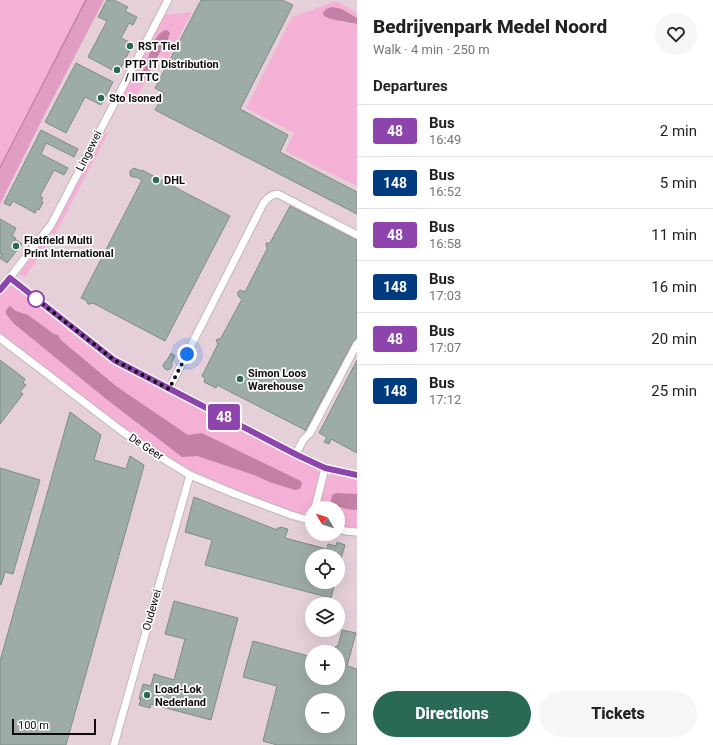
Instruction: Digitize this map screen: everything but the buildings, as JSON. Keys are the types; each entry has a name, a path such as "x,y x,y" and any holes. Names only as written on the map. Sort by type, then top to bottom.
{"street":[{"name":"Lingewei","path":"0,290 51,225 167,1"},
{"path":"169,389 263,204 272,194 278,194 357,235"},
{"path":"10,278 114,360 325,468 357,475"},
{"name":"De Geer","path":"0,338 122,432 156,454 190,474 235,494 291,515 305,518"},
{"path":"296,454 303,440 310,433 357,344"},
{"path":"316,501 325,468"},
{"name":"Oudewei","path":"114,745 190,474"},
{"path":"345,531 357,532"}],"shaded area":[{"path":"0,0 85,0 0,166"},
{"path":"85,0 87,0 0,169 0,166"},
{"path":"86,0 357,0 357,745 0,745 0,165"},
{"path":"87,0 104,0 0,204 0,169"},
{"path":"336,1 357,13 357,18 342,9 325,10 323,12 342,22 357,24 357,186 285,151 294,133 246,108 292,17"},
{"path":"332,7 342,9 357,18 357,24 331,19 324,16 323,12"},
{"path":"192,12 168,59 159,55 170,35 165,30 156,39 147,59 143,79 148,71 151,70 135,101 133,102 123,97 122,95 163,15"},
{"path":"165,30 170,33 168,40 163,46 151,70 139,81 138,79 145,67 154,41"},
{"path":"105,133 108,133 55,235 51,233"},
{"path":"43,240 48,244 25,277 19,274"},
{"path":"14,286 113,362 314,467 318,470 320,476 313,501 305,501 305,513 297,514 232,490 178,464 120,426 0,333 0,294 4,288","holes":["10,307 58,335 61,340 116,386 188,435 202,433 301,481 302,484 300,489 295,490 269,482 254,475 197,456 182,456 106,399 13,323 6,314"]},
{"path":"10,306 16,311 28,315 54,334 58,335 61,340 116,386 188,435 202,433 301,481 302,484 300,489 295,490 269,482 254,475 197,456 182,457 106,399 13,323 6,314 6,310"},
{"path":"335,474 357,480 357,494 331,498 331,501 319,501 325,479 330,475"},
{"path":"336,493 357,494 357,510 345,509 345,501 331,501 332,495"},
{"path":"345,509 357,510 357,529 345,526"}],"bus line":[{"name":"48","path":"0,290 10,278 114,360 297,455 325,468 357,475"}],"place":[{"name":"RST Tiel","path":"130,46"},
{"name":"PTP IT Distribution / IITTC","path":"117,70"},
{"name":"Sto Isoned","path":"101,98"},
{"name":"DHL","path":"156,180"},
{"name":"Flatfield Multi Print International","path":"16,246"},
{"name":"Simon Loos Warehouse","path":"240,379"},
{"name":"Load-Lok Nederland","path":"147,695"}],"route":[{"path":"36,299 31,295 114,360 169,389 187,354"}]}
